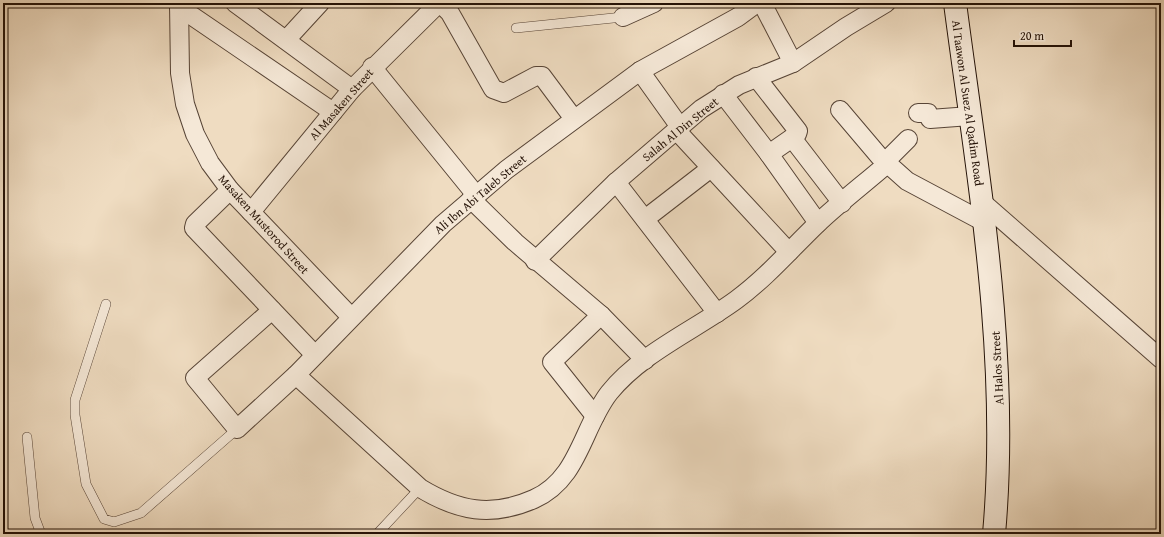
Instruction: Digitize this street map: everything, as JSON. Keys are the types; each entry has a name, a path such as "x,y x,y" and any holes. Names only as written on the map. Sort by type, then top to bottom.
{"street":[{"path":"235,3 352,89"},
{"path":"286,40 320,3"},
{"path":"439,3 450,13 494,89 504,93 536,76 542,76 574,119"},
{"name":"Al Masaken Street","path":"251,212 352,89 372,67 439,3"},
{"path":"623,17 654,3"},
{"name":"Ali Ibn Abi Taleb Street","path":"238,429 296,375 443,224 474,197 574,119 640,71 738,17 757,3"},
{"path":"762,3 792,63"},
{"name":"Salah Al Din Street","path":"535,261 616,182 701,109 723,94 756,77 792,63 846,27 886,3"},
{"name":"Al Taawon Al Suez Al Qadim Road","path":"955,3 983,212"},
{"path":"179,5 333,112"},
{"name":"Masaken Mustorod Street","path":"179,5 180,73 185,104 195,134 210,163 230,190 351,317"},
{"path":"372,67 474,197 535,261 601,315 646,360"},
{"path":"640,71 678,129 711,168 789,252"},
{"path":"756,77 798,131 792,138 769,154"},
{"path":"723,94 769,154 818,223"},
{"path":"840,110 886,163 918,188 983,212 1161,359"},
{"path":"918,113 928,112 930,119 970,116"},
{"path":"792,138 842,203"},
{"path":"296,375 420,488 446,502 464,508 488,510 512,507 535,498 556,485 572,466 595,416 613,389 628,373 754,286 818,223 886,163 908,138"},
{"path":"645,219 711,168"},
{"path":"616,182 717,313"},
{"path":"230,190 195,224 194,228 315,355"},
{"name":"Al Halos Street","path":"983,212 997,358 1000,424 998,489 994,534"},
{"path":"238,429 195,378 272,310"},
{"path":"595,416 552,362 601,315"}],"lane":[{"path":"516,28 623,17"},
{"path":"106,304 75,400 75,415 86,484 104,519 114,522 141,513 238,429"},
{"path":"27,437 35,518 42,534"},
{"path":"377,534 420,488"}]}
